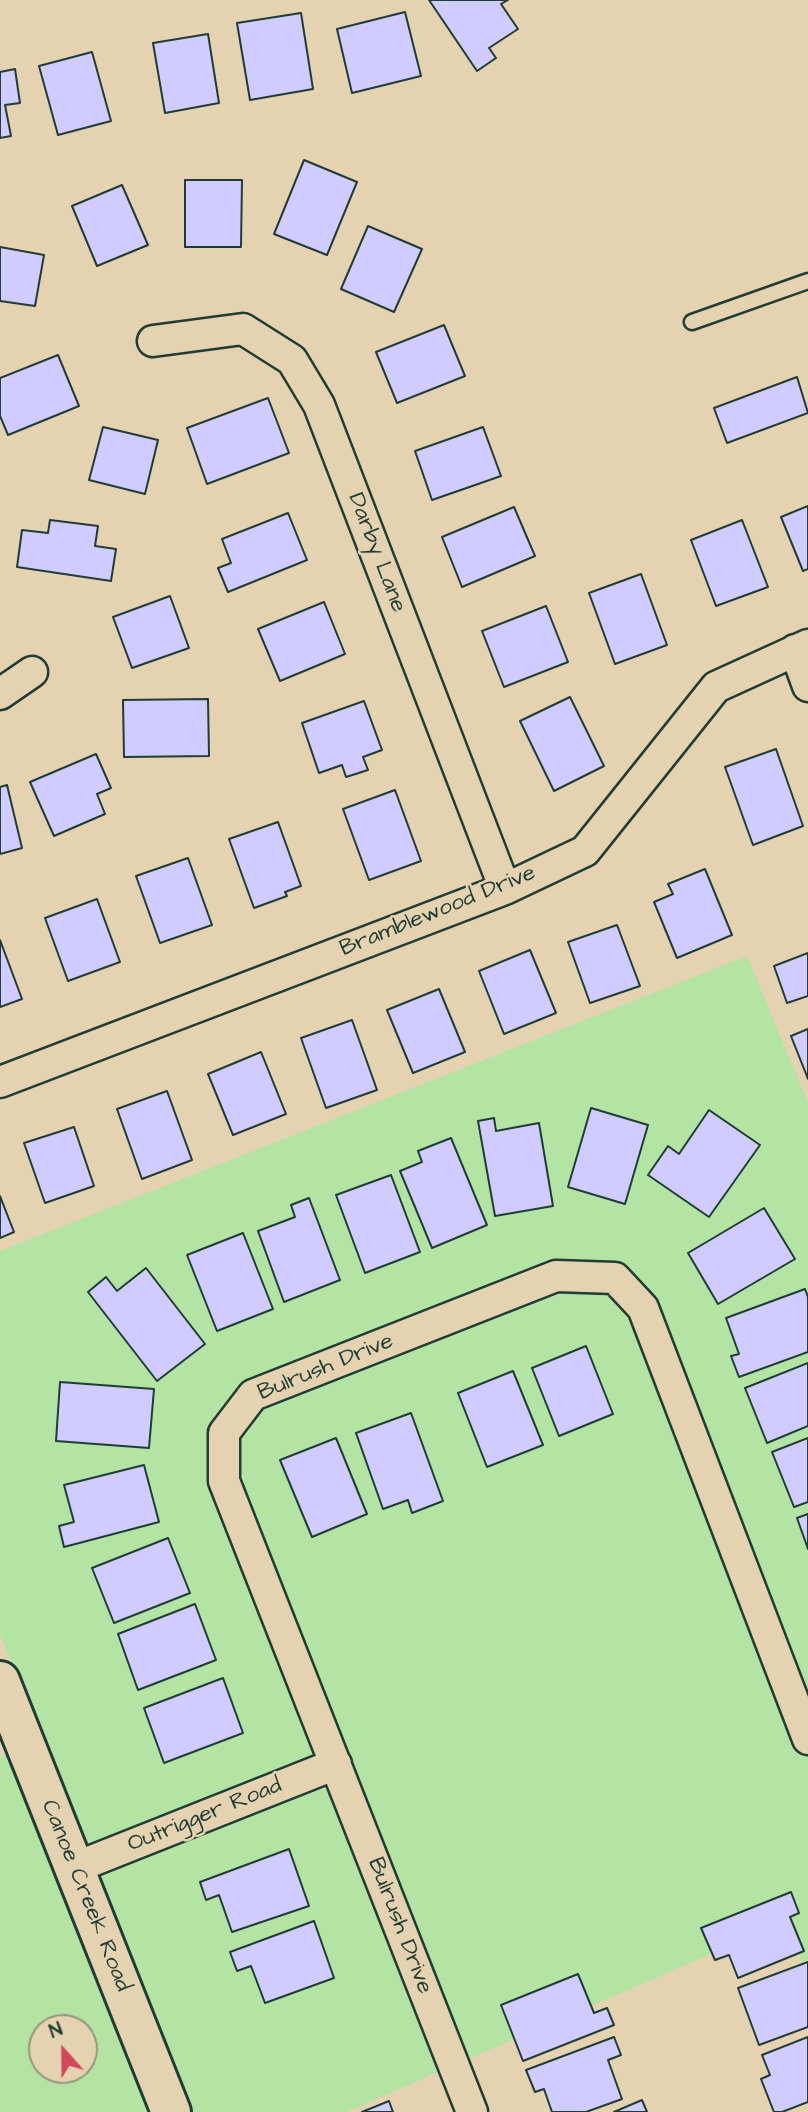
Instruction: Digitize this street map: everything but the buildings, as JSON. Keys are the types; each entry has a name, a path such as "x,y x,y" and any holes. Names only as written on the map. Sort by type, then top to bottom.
{"main road":[{"name":"Canoe Creek Road","path":"0,1681 171,2112"}],"street":[{"name":"Darby Lane","path":"153,341 243,329 292,360 319,405 505,889"},
{"name":"Bramblewood Drive","path":"0,1082 505,889 585,851 716,687 801,648"},
{"path":"801,648 808,686"},
{"path":"0,694 32,672"},
{"name":"Bulrush Drive","path":"472,2112 224,1481 224,1433 253,1395 556,1276 615,1278 643,1308 805,1724"},
{"name":"Outrigger Road","path":"74,1868 335,1764"}],"lane":[{"path":"692,322 808,281"}],"green space":[{"path":"747,956 808,1103 808,1975 785,1922 346,2112 188,2112 0,1635 0,1251"},
{"path":"11,1753 154,2112 0,2112 0,1757"}]}
